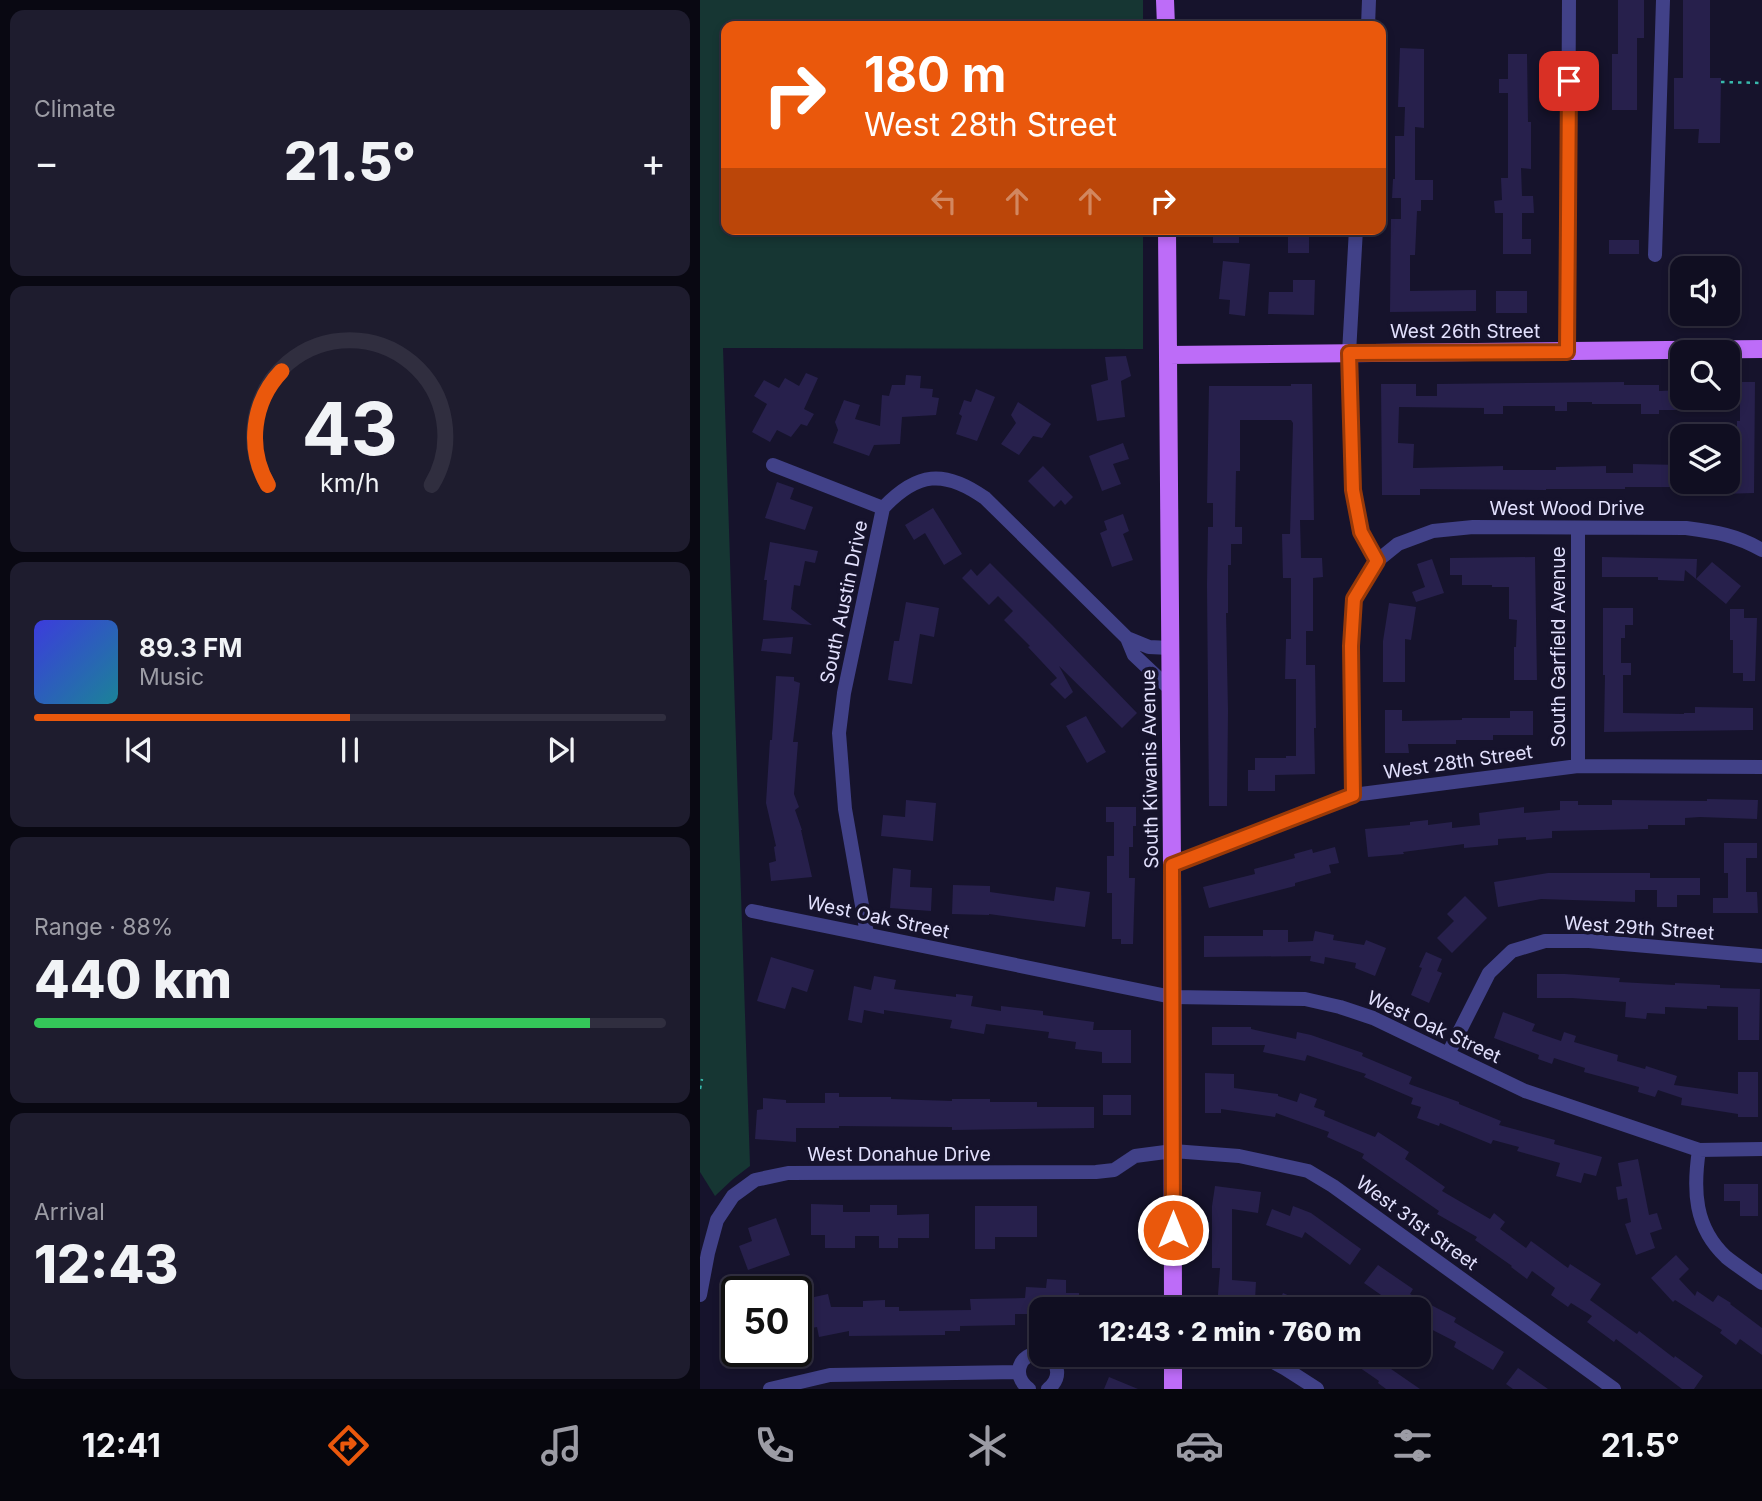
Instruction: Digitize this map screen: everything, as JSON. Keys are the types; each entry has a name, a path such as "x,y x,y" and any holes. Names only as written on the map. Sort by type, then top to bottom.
{"main road":[{"path":"1166,0 1166,21"},
{"name":"South Kiwanis Avenue","path":"1167,235 1173,1297"},
{"name":"West 26th Street","path":"1168,355 1762,349"},
{"path":"1173,1367 1173,1389"}],"street":[{"path":"1368,21 1369,0"},
{"path":"1567,352 1569,0"},
{"path":"1655,255 1663,0"},
{"path":"1353,795 1351,646 1354,599 1377,561 1361,532 1353,490 1349,353 1356,235"},
{"path":"773,465 883,508"},
{"name":"South Austin Drive","path":"867,934 845,809 839,733 844,693 883,508 895,495 910,485 929,478 950,480 969,487 985,498 1126,638 1134,655 1170,689"},
{"name":"West Wood Drive","path":"1377,561 1398,544 1433,531 1474,527 1686,528 1720,532 1762,550"},
{"name":"South Garfield Avenue","path":"1577,527 1578,766"},
{"name":"South Austin Drive","path":"1126,638 1149,647 1170,648"},
{"name":"West 28th Street","path":"1172,865 1353,795 1578,766 1762,767"},
{"name":"West Oak Street","path":"752,911 1172,997 1305,999 1340,1007 1373,1018 1525,1091 1699,1150 1762,1149"},
{"name":"West 29th Street","path":"1448,1054 1489,973 1512,951 1545,941 1762,956"},
{"path":"1699,1150 1696,1195 1708,1234 1726,1256 1762,1283"},
{"name":"West Donahue Drive","path":"700,1295 704,1253 717,1220 733,1196 755,1180 788,1173 1096,1172 1114,1170 1135,1156 1173,1151"},
{"name":"West 31st Street","path":"1173,1151 1239,1156 1308,1171 1333,1186 1614,1389"},
{"path":"1029,1356 1018,1372 1019,1378 1029,1389"},
{"path":"1048,1389 1055,1381 1056,1367"},
{"path":"1282,1367 1317,1389"},
{"path":"770,1389 830,1375 1018,1372"}],"path":[{"path":"1721,82 1762,83"},
{"path":"700,1089 702,1079"}],"green space":[{"path":"700,0 1143,0 1143,21 721,21 721,235 1143,235 1143,349 723,348 750,1166 715,1196 700,1172"}],"building":[{"path":"1618,0 1644,0 1644,38 1637,38 1637,110 1612,110 1612,54 1618,54"},
{"path":"1683,0 1710,0 1710,78 1721,78 1720,143 1698,143 1699,129 1674,129 1674,78 1683,78"},
{"path":"1400,48 1424,49 1424,128 1415,127 1415,180 1433,180 1433,200 1421,200 1421,211 1417,211 1415,255 1410,255 1410,291 1476,290 1476,311 1390,312 1391,219 1401,219 1401,198 1392,198 1395,136 1404,136 1405,107 1398,107"},
{"path":"1508,54 1527,54 1531,169 1521,168 1522,196 1533,196 1534,213 1522,213 1522,239 1531,239 1531,254 1503,254 1503,213 1495,213 1494,201 1502,200 1501,178 1508,178 1508,93 1499,93 1499,79 1508,79"},
{"path":"1213,235 1239,235 1239,243 1213,243"},
{"path":"1288,235 1309,235 1309,253 1288,253"},
{"path":"1609,240 1639,240 1639,254 1609,254"},
{"path":"1223,261 1250,264 1245,316 1229,314 1230,300 1219,299"},
{"path":"1293,280 1315,280 1314,315 1268,314 1269,292 1293,292"},
{"path":"1496,291 1527,291 1527,313 1496,313"},
{"path":"1126,356 1131,376 1121,381 1125,417 1097,421 1091,385 1108,380 1105,357"},
{"path":"806,373 818,378 804,409 814,414 807,426 801,424 791,437 777,430 770,442 752,432 767,404 754,396 764,380 779,388 785,378 799,386"},
{"path":"906,375 921,376 920,388 933,389 932,397 939,398 936,415 902,417 900,444 874,445 869,456 833,443 838,430 835,422 844,400 860,405 855,419 880,426 882,395 889,396 892,385 905,385"},
{"path":"1624,382 1624,385 1659,385 1659,391 1670,391 1670,410 1659,410 1659,414 1641,414 1641,404 1592,402 1567,402 1567,411 1555,411 1555,406 1503,406 1503,414 1484,414 1484,408 1399,407 1398,443 1414,444 1413,468 1503,466 1503,470 1556,470 1556,467 1606,466 1606,473 1633,473 1633,464 1670,465 1670,487 1420,489 1420,495 1382,495 1381,384 1416,384 1416,396 1437,396 1437,384"},
{"path":"1740,382 1755,382 1754,493 1740,493 1740,424 1737,424 1737,421 1740,421"},
{"path":"1312,384 1314,520 1300,520 1301,558 1322,558 1323,577 1313,578 1313,631 1306,631 1306,665 1315,665 1315,774 1275,775 1275,791 1248,791 1248,770 1255,770 1255,758 1296,756 1296,679 1285,679 1286,639 1291,639 1291,578 1283,578 1282,534 1290,534 1293,423 1291,420 1240,420 1240,471 1236,471 1235,527 1242,527 1242,544 1231,544 1226,613 1227,806 1209,806 1207,585 1208,527 1213,527 1213,503 1207,503 1209,386"},
{"path":"976,389 995,397 977,441 956,434 964,400 971,402"},
{"path":"1018,402 1051,424 1042,438 1033,436 1019,455 1001,444 1016,423 1011,415"},
{"path":"1123,443 1129,459 1113,464 1121,484 1102,491 1089,456"},
{"path":"1043,466 1073,497 1065,505 1061,500 1054,507 1028,481"},
{"path":"777,482 794,488 790,499 813,507 805,530 765,518"},
{"path":"933,508 962,554 944,565 925,533 914,540 905,525"},
{"path":"1123,514 1129,531 1123,534 1133,560 1112,567 1100,533 1107,530 1104,521"},
{"path":"770,542 818,551 815,563 805,561 800,586 794,585 791,609 812,625 763,620 767,580 764,580"},
{"path":"1535,557 1537,680 1514,680 1517,620 1509,619 1509,587 1462,585 1462,575 1450,575 1450,558"},
{"path":"1602,557 1697,559 1696,579 1685,570 1684,581 1658,580 1658,577 1602,577"},
{"path":"1432,559 1444,593 1416,602 1412,592 1425,587 1417,564"},
{"path":"1712,562 1741,586 1726,604 1696,579"},
{"path":"990,563 1137,713 1122,728 1059,666 1073,692 1065,699 1050,684 1057,678 1004,620 1013,611 998,596 989,605 962,578 971,569 977,576"},
{"path":"906,602 939,608 934,637 920,634 912,684 888,680 894,641 899,641"},
{"path":"1389,603 1416,607 1411,640 1405,639 1405,682 1383,682 1383,641"},
{"path":"1603,608 1633,608 1633,625 1625,625 1625,638 1621,638 1621,663 1631,663 1631,675 1623,675 1623,713 1684,714 1695,713 1695,707 1753,708 1753,730 1604,732"},
{"path":"1730,609 1744,609 1744,618 1757,618 1755,681 1743,681 1743,673 1733,673"},
{"path":"793,637 791,654 761,651 763,639"},
{"path":"776,676 794,677 794,681 800,683 793,742 798,742 794,794 799,807 795,810 812,877 771,881 769,863 776,861 776,846 766,803"},
{"path":"1385,710 1402,710 1402,721 1510,718 1510,711 1533,711 1533,735 1493,735 1493,740 1456,740 1456,744 1408,744 1409,753 1385,753"},
{"path":"1086,716 1106,752 1087,763 1066,726"},
{"path":"906,800 936,803 933,841 881,836 883,815 905,817"},
{"path":"1612,800 1758,800 1757,819 1685,818 1685,825 1648,825 1648,829 1552,831 1552,838 1498,839 1498,845 1464,848 1464,844 1368,857 1365,829 1410,825 1410,822 1428,820 1428,825 1452,822 1452,828 1480,825 1479,813 1524,807 1524,813 1560,810 1560,801 1578,801 1578,805 1612,805"},
{"path":"1106,807 1136,807 1133,847 1129,847 1129,878 1135,878 1133,944 1121,944 1121,939 1112,939 1112,893 1107,893 1107,856 1114,856 1114,822 1106,822"},
{"path":"1724,843 1757,843 1757,858 1746,858 1746,892 1757,892 1758,913 1713,913 1713,898 1728,898 1728,873 1724,873"},
{"path":"1335,847 1339,863 1329,865 1331,873 1295,883 1295,886 1209,908 1203,887 1255,874 1254,869 1295,858 1294,854 1312,849 1313,853"},
{"path":"893,868 911,870 910,887 932,888 931,911 890,908"},
{"path":"1548,873 1650,873 1650,878 1700,878 1700,895 1677,895 1677,907 1657,907 1657,890 1635,890 1635,902 1541,899 1498,907 1494,882"},
{"path":"953,885 990,886 990,892 1054,901 1056,887 1090,892 1085,927 989,914 952,914"},
{"path":"1465,896 1487,918 1452,953 1437,938 1454,921 1447,914"},
{"path":"1263,930 1288,930 1288,942 1313,941 1315,931 1334,935 1333,940 1364,945 1366,940 1386,948 1375,976 1355,968 1356,963 1325,957 1324,964 1310,961 1311,956 1204,957 1204,936 1263,936"},
{"path":"1426,952 1442,959 1437,971 1442,973 1429,1003 1411,995"},
{"path":"771,957 814,970 807,992 792,987 785,1009 757,1001"},
{"path":"1537,974 1620,978 1619,982 1760,989 1759,1040 1738,1040 1738,1007 1665,1007 1665,1014 1647,1013 1646,1019 1625,1017 1626,1002 1537,998"},
{"path":"874,976 896,980 894,989 956,997 956,994 973,996 971,1006 1001,1011 1001,1006 1043,1011 1043,1015 1094,1022 1093,1030 1131,1030 1131,1063 1102,1063 1102,1052 1075,1049 1076,1042 1048,1038 1049,1032 986,1024 984,1034 950,1028 952,1020 884,1010 884,1014 864,1010 862,1023 848,1020 854,986 871,990"},
{"path":"1503,1012 1535,1024 1532,1031 1561,1041 1564,1032 1576,1036 1574,1042 1618,1055 1617,1061 1645,1069 1646,1066 1677,1076 1674,1085 1738,1094 1738,1072 1758,1072 1758,1117 1738,1117 1738,1114 1681,1105 1682,1098 1658,1090 1655,1097 1638,1092 1639,1087 1584,1072 1585,1068 1554,1058 1552,1064 1538,1059 1539,1055 1494,1038"},
{"path":"1212,1027 1251,1027 1296,1039 1297,1032 1363,1053 1362,1056 1412,1077 1409,1084 1501,1121 1499,1125 1555,1140 1554,1144 1602,1157 1596,1176 1584,1173 1581,1183 1556,1176 1560,1163 1517,1151 1519,1147 1493,1140 1491,1144 1440,1123 1439,1126 1417,1118 1421,1107 1411,1104 1413,1098 1364,1077 1366,1074 1307,1055 1305,1061 1263,1052 1265,1045 1212,1045"},
{"path":"1205,1073 1234,1074 1234,1088 1278,1094 1297,1102 1300,1093 1317,1099 1314,1107 1325,1111 1324,1116 1375,1137 1378,1132 1409,1152 1405,1159 1445,1187 1442,1191 1490,1219 1494,1213 1505,1222 1500,1229 1526,1248 1531,1241 1568,1268 1570,1264 1601,1284 1590,1300 1703,1376 1694,1389 1682,1389 1616,1339 1614,1342 1587,1322 1592,1316 1571,1303 1568,1307 1551,1295 1555,1288 1532,1271 1527,1279 1475,1240 1477,1237 1437,1214 1439,1211 1362,1158 1364,1154 1327,1137 1329,1132 1276,1113 1275,1117 1221,1109 1221,1113 1205,1113"},
{"path":"825,1093 839,1093 839,1097 952,1101 990,1099 990,1102 1037,1102 1037,1107 1094,1107 1094,1128 952,1130 952,1127 839,1126 796,1128 796,1142 755,1139 757,1110 763,1109 763,1098 786,1100 786,1103 825,1103"},
{"path":"1103,1095 1131,1095 1131,1115 1103,1115"},
{"path":"1638,1159 1649,1215 1657,1213 1662,1229 1650,1233 1655,1248 1636,1255 1625,1224 1631,1222 1627,1198 1618,1200 1616,1187 1622,1186 1618,1163"},
{"path":"1724,1184 1758,1184 1758,1216 1740,1216 1740,1201 1724,1201"},
{"path":"1215,1186 1261,1192 1258,1213 1232,1209 1232,1280 1256,1282 1255,1297 1218,1297 1220,1268 1212,1268 1212,1206"},
{"path":"811,1204 843,1205 843,1212 870,1212 870,1205 897,1205 897,1215 929,1214 929,1238 898,1238 898,1248 879,1248 879,1236 855,1236 855,1248 825,1248 825,1235 811,1235"},
{"path":"975,1206 1037,1206 1037,1237 995,1237 995,1249 975,1249"},
{"path":"1293,1206 1311,1213 1361,1249 1350,1265 1305,1232 1302,1238 1266,1225 1272,1209 1290,1216"},
{"path":"776,1218 790,1255 748,1270 739,1246 752,1241 748,1228"},
{"path":"1676,1255 1689,1269 1679,1279 1695,1296 1697,1291 1713,1302 1718,1295 1762,1328 1762,1355 1740,1339 1736,1345 1720,1333 1722,1330 1675,1300 1673,1302 1651,1278"},
{"path":"1378,1265 1413,1289 1410,1294 1416,1297 1384,1297 1364,1283"},
{"path":"1047,1279 1066,1280 1066,1293 1079,1293 1079,1297 1029,1297 1029,1314 1015,1314 1015,1325 960,1326 960,1331 945,1331 945,1335 849,1336 849,1331 819,1337 817,1327 812,1328 812,1298 828,1294 831,1307 863,1307 863,1301 885,1300 885,1307 899,1307 899,1311 971,1310 970,1299 1025,1298 1026,1287 1046,1288"},
{"path":"1431,1305 1456,1318 1454,1322 1504,1352 1493,1370 1454,1347 1456,1342 1431,1329"},
{"path":"1359,1367 1388,1367 1420,1389 1386,1389"},
{"path":"1518,1368 1548,1389 1513,1389 1506,1384"},
{"path":"1109,1377 1138,1389 1104,1389"}],"route":[{"path":"1173,1230 1172,865 1353,795 1351,646 1354,599 1377,561 1361,532 1353,490 1349,353 1567,352 1569,81"}]}
